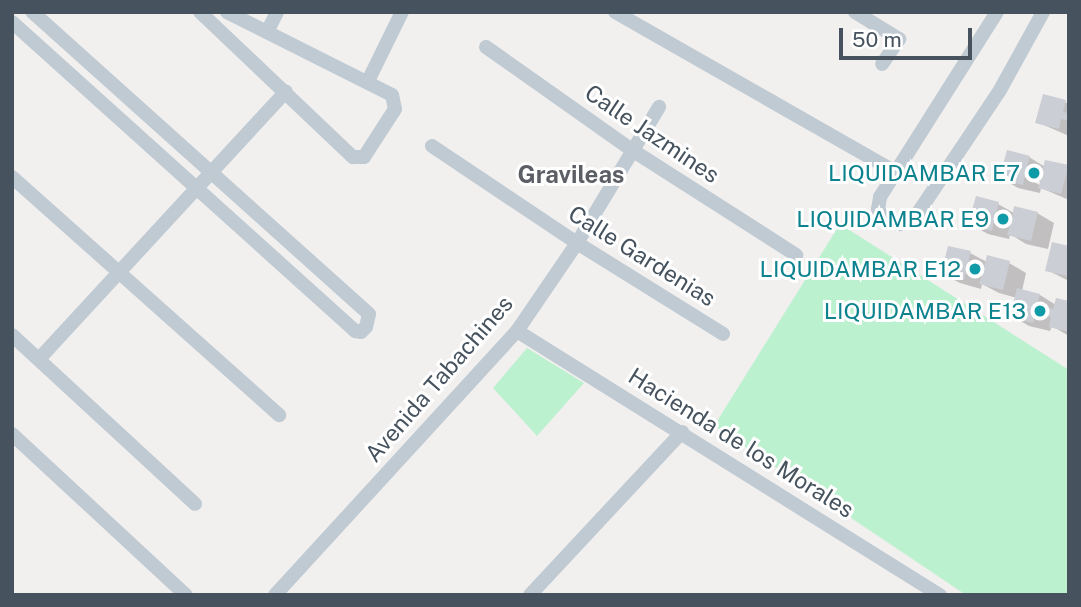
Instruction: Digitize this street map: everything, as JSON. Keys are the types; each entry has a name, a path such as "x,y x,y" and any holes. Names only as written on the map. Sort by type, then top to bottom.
{"street":[{"path":"12,22 355,331 361,332 366,327 369,314 32,12"},
{"path":"200,12 353,157 364,157 395,109 393,95 368,80 227,12"},
{"path":"267,32 277,12"},
{"path":"368,80 402,12"},
{"path":"615,12 895,172"},
{"path":"855,12 899,39 882,64"},
{"path":"997,12 880,197 878,209 885,220 899,224 914,219 1000,90 1043,12"},
{"path":"45,52 59,36"},
{"name":"Calle Jazmines","path":"486,47 632,150 796,255"},
{"path":"39,359 121,274 286,92"},
{"name":"Avenida Tabachines","path":"275,595 517,331 577,243 659,107"},
{"name":"Calle Gardenias","path":"432,146 577,243 723,334"},
{"path":"12,177 279,415"},
{"name":"Hacienda de los Morales","path":"517,331 940,595"},
{"path":"12,335 195,504"},
{"path":"530,595 682,432"},
{"path":"12,434 187,595"}],"green space":[{"path":"840,224 1069,370 1069,595 966,595 714,426"},
{"path":"527,348 584,383 537,436 493,388"}],"building":[{"path":"1043,94 1066,100 1063,112 1069,113 1069,121 1061,119 1059,129 1035,123"},
{"name":"LIQUIDAMBAR E7","path":"1007,150 1030,156 1027,167 1042,171 1045,160 1069,165 1061,194 1038,188 1041,179 1025,175 1023,185 999,179"},
{"name":"LIQUIDAMBAR E9","path":"976,196 999,202 996,214 1012,218 1014,206 1038,212 1031,241 1007,235 1010,225 994,221 992,231 968,225"},
{"path":"1052,242 1069,246 1068,276 1045,271"},
{"name":"LIQUIDAMBAR E12","path":"948,246 971,251 968,263 984,267 987,255 1010,261 1003,290 979,284 982,275 966,271 964,280 941,274"},
{"name":"LIQUIDAMBAR E13","path":"1017,288 1040,294 1037,305 1053,309 1056,298 1069,301 1069,332 1049,327 1051,317 1036,313 1033,323 1010,317"}],"place":[{"name":"LIQUIDAMBAR E7","path":"1034,173"},
{"name":"LIQUIDAMBAR E9","path":"1003,219"},
{"name":"LIQUIDAMBAR E12","path":"975,269"},
{"name":"LIQUIDAMBAR E13","path":"1040,311"}],"district":[{"name":"Gravileas","path":"571,175"}]}
